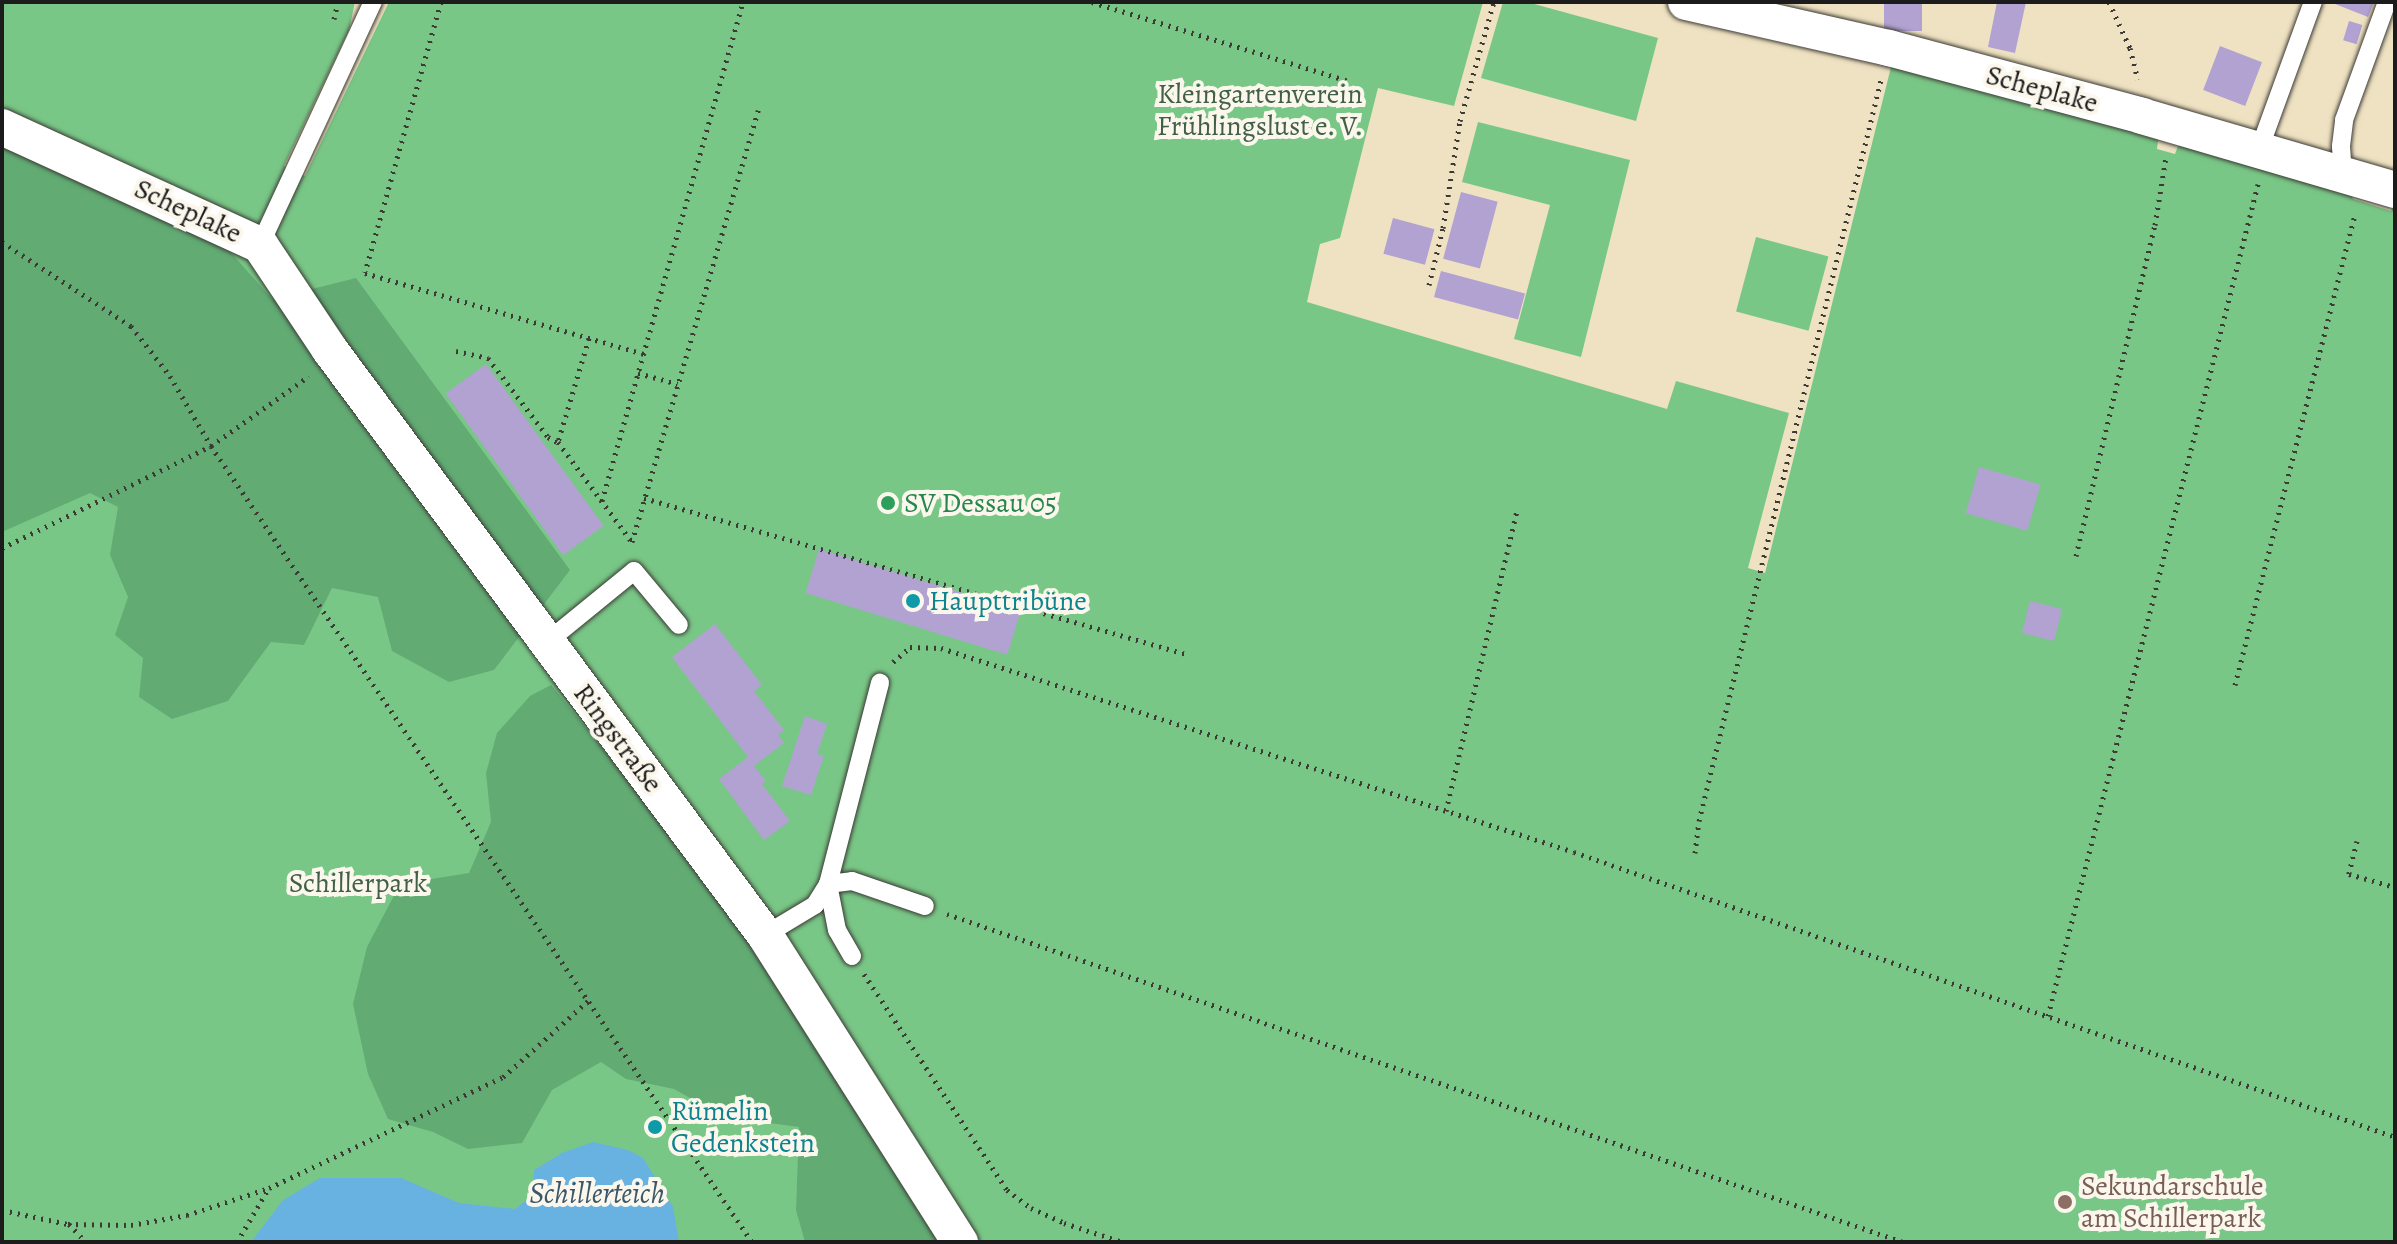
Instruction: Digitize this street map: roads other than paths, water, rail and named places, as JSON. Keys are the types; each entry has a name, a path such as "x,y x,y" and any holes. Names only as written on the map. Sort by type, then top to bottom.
{"street":[{"name":"Scheplake","path":"1686,2 1889,48 2156,120 2367,183"},
{"name":"Scheplake","path":"2,127 260,245"},
{"name":"Ringstraße","path":"260,245 330,350 765,935 960,1242"}],"lane":[{"name":"Scheplake","path":"260,245 373,2"},
{"path":"2263,151 2313,2"},
{"path":"2367,183 2341,146 2344,120 2387,2"},
{"path":"547,642 634,571 679,625"},
{"path":"765,935 815,905 828,884 880,683"},
{"path":"828,884 852,881 925,906"},
{"path":"828,884 837,930 852,956"}],"water":[{"name":"Schillerteich","path":"593,1142 628,1150 643,1158 673,1207 679,1242 251,1242 283,1200 320,1178 401,1178 459,1203 515,1209 533,1195 534,1170 562,1153"}],"place":[{"name":"SV Dessau 05","path":"888,503"},
{"name":"Haupttribüne","path":"913,601"},
{"name":"Rümelin Gedenkstein","path":"655,1127"},
{"name":"Sekundarschule am Schillerpark","path":"2065,1202"}],"park label":[{"name":"Kleingartenverein Frühlingslust e. V.","path":"1260,110"},
{"name":"Schillerpark","path":"358,883"}]}
